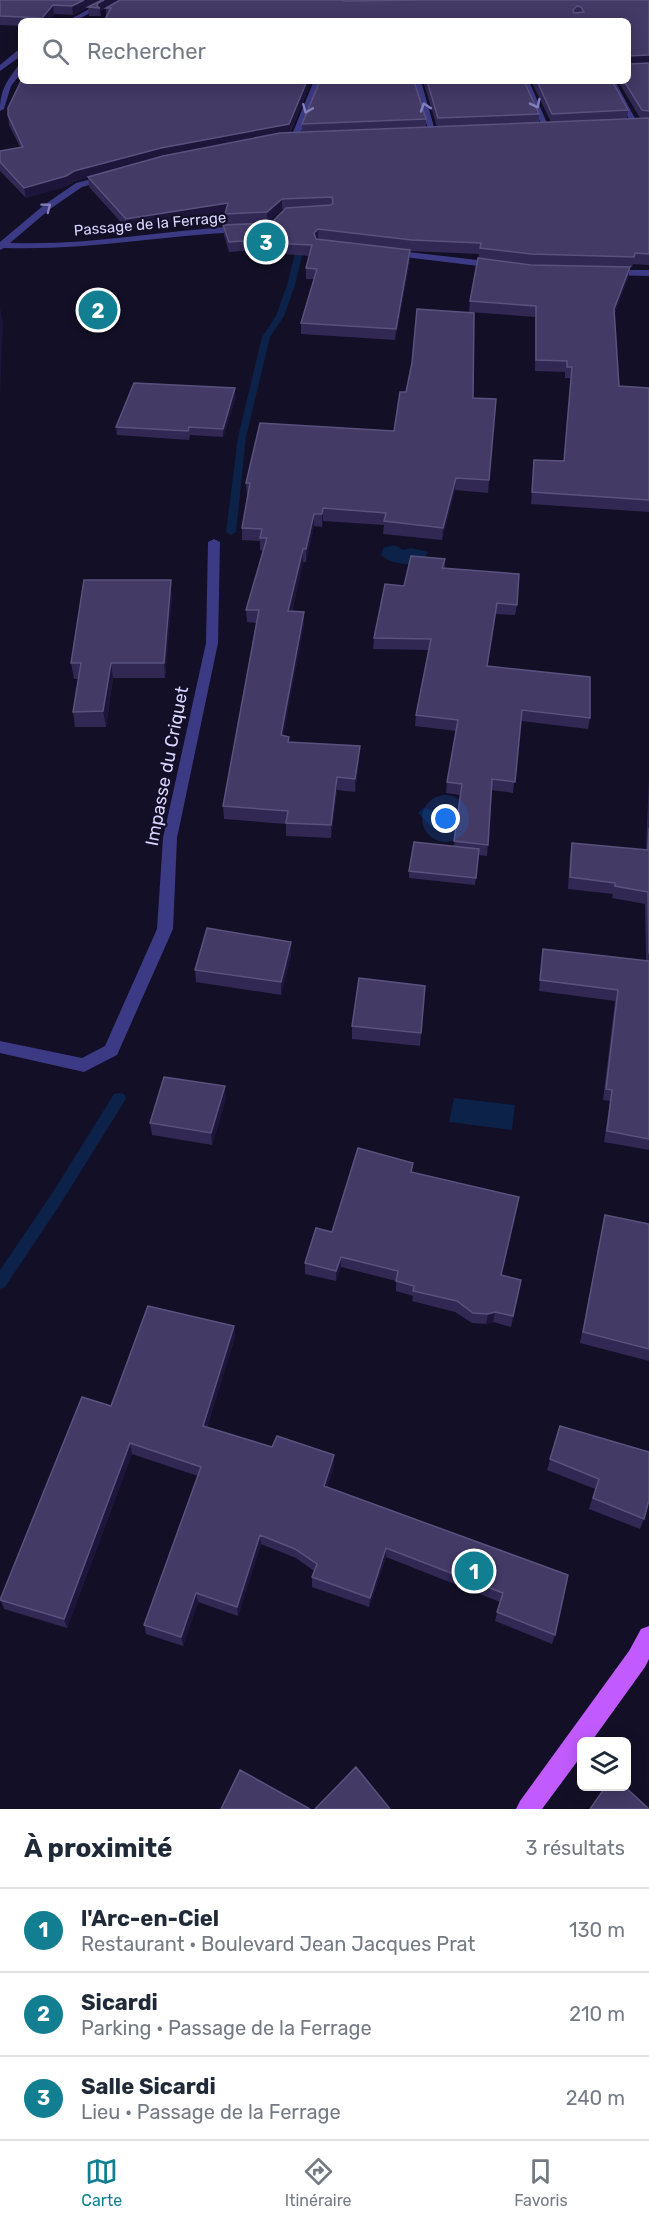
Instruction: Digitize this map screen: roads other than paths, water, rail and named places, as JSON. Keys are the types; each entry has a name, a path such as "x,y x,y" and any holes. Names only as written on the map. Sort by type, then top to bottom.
{"main road":[{"path":"528,1809 648,1641"}],"street":[{"path":"76,18 111,0"},
{"path":"100,15 118,6"},
{"path":"0,68 18,54"},
{"path":"0,68 18,68"},
{"path":"0,109 7,86 18,72"},
{"path":"307,137 292,138 317,84"},
{"path":"418,84 433,132"},
{"path":"526,84 547,128"},
{"path":"613,84 639,124 625,125"},
{"path":"536,128 558,127"},
{"path":"421,133 445,132"},
{"path":"1,246 47,207 79,185 120,173"},
{"name":"Passage de la Ferrage","path":"1,246 50,247 199,231 252,229"},
{"path":"384,253 502,266"},
{"path":"595,273 649,273"},
{"name":"Impasse du Criquet","path":"0,1047 84,1065 111,1050 165,929 170,838 212,644 214,542"}],"water":[{"path":"394,545 403,550 411,548 428,552 419,561 413,563 392,562 381,555 383,548"},
{"path":"423,808 451,816 461,811 458,829 433,828 418,813"},
{"path":"454,1098 515,1105 512,1130 449,1122"}],"waterway":[{"path":"231,532 242,437 266,337 280,316 291,285 300,248"},
{"path":"0,1282 58,1196 119,1098"}],"place":[{"name":"Salle Sicardi","path":"266,242"},
{"name":"Sicardi","path":"98,310"},
{"name":"l'Arc-en-Ciel","path":"474,1571"}]}
